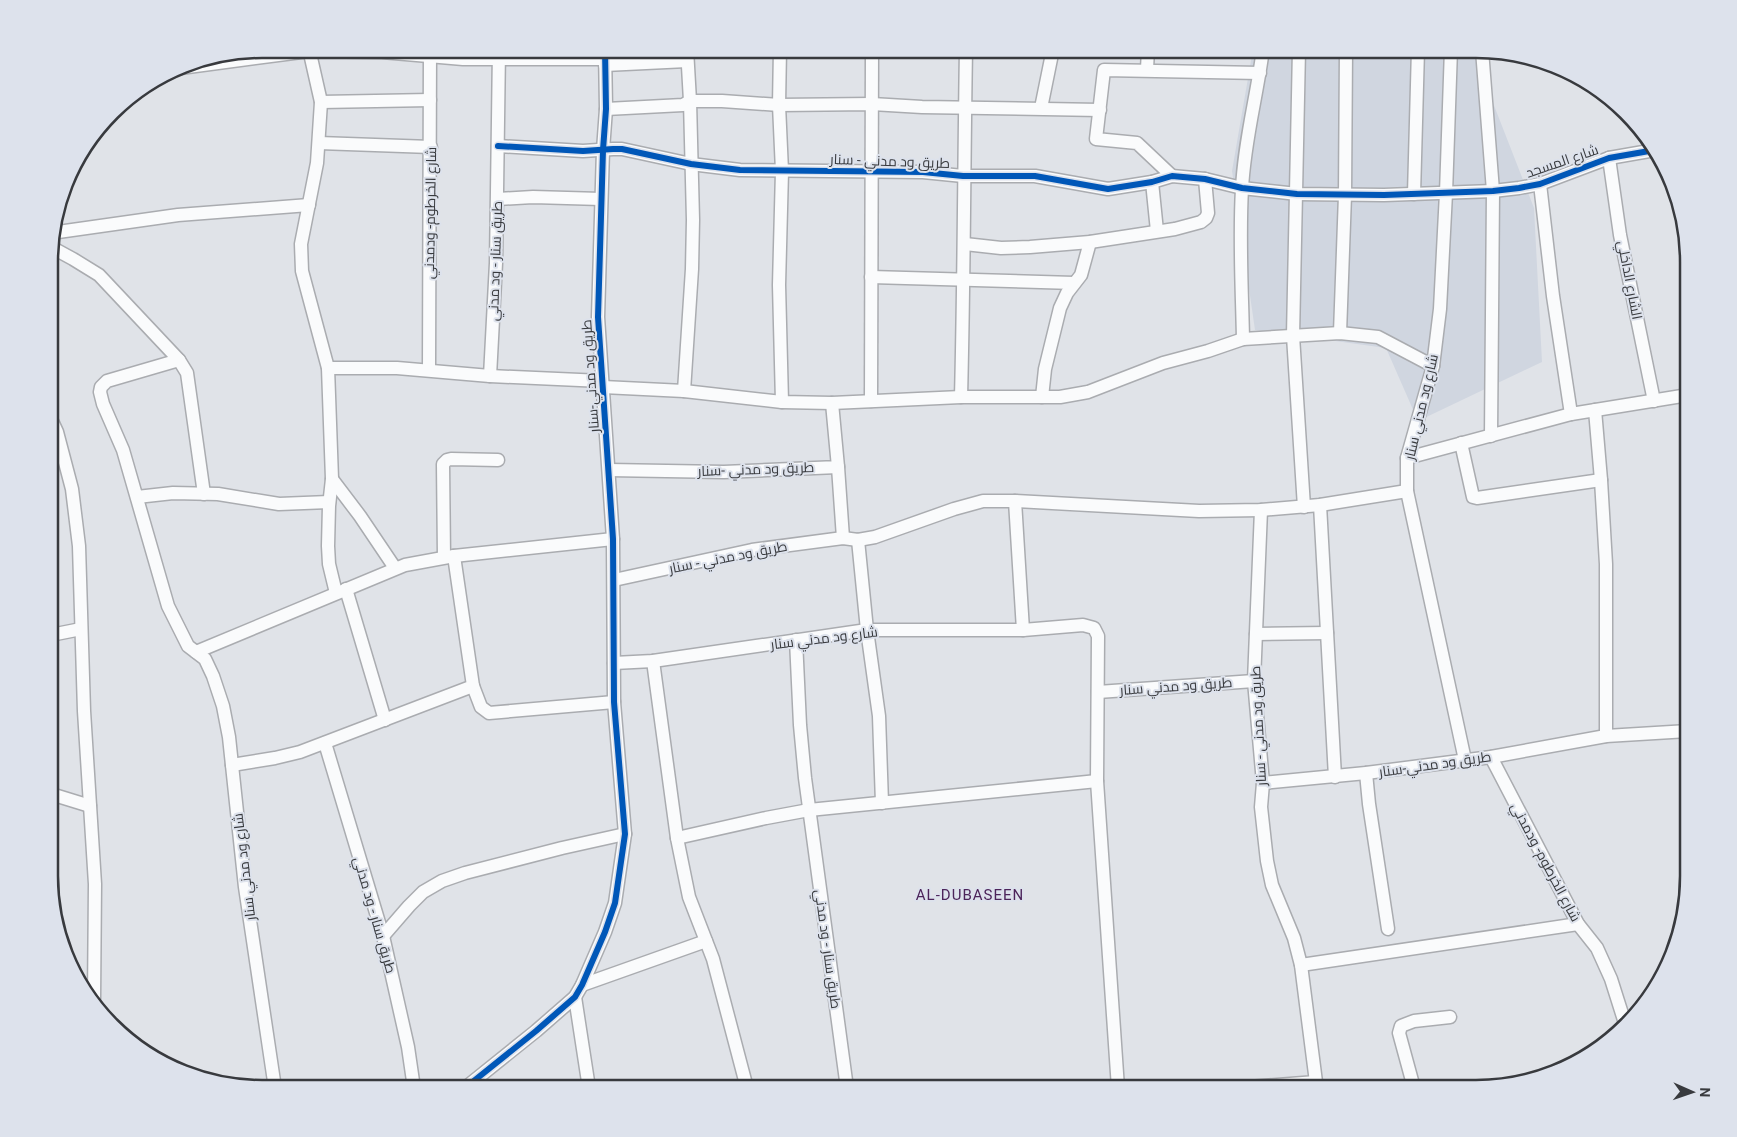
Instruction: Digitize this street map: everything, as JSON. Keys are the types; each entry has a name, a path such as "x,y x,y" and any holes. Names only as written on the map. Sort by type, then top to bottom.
{"street":[{"path":"205,65 255,58"},
{"path":"311,58 320,102 319,143 301,244 302,271 328,368 332,479 329,502 329,564 341,591 386,720"},
{"name":"شارع الخرطوم- ودمدني","path":"429,370 430,58"},
{"name":"طريق سنار - ود مدني","path":"490,376 498,199 499,58"},
{"name":"طريق ود مدني-سنار","path":"582,985 605,932 615,903 625,834 614,702 613,539 610,470 598,317 601,199 606,109 605,58"},
{"path":"684,391 692,269 693,220 687,58"},
{"path":"780,58 779,105 782,171 779,285 782,402"},
{"path":"871,401 872,58"},
{"path":"961,397 965,244 963,176 966,58"},
{"path":"1041,108 1051,58"},
{"path":"1147,69 1148,58"},
{"path":"1244,339 1242,188 1248,132 1262,58"},
{"path":"1299,58 1293,336 1304,507"},
{"path":"1340,333 1345,194 1346,58"},
{"path":"1414,194 1418,58"},
{"name":"شارع ود مدني سنار","path":"1451,58 1440,309 1433,366 1407,458 1407,491 1465,760"},
{"path":"1483,58 1493,191 1491,436"},
{"path":"1172,176 1137,142 1096,139 1104,70 1147,69 1260,72"},
{"path":"320,102 430,100"},
{"path":"606,109 683,105 690,101 722,101 779,105 872,104 922,107 965,106 1100,110"},
{"path":"319,143 431,146"},
{"path":"498,146 583,151 603,150"},
{"name":"طريق ود مدني - سنار","path":"603,150 622,149 691,164 740,170 923,172 963,176 1035,176 1108,189 1152,182 1172,176 1205,178"},
{"name":"شارع المسجد","path":"1242,188 1297,194 1414,194 1493,191 1540,184 1609,158 1647,151"},
{"name":"الشارع الداخلي","path":"1609,158 1620,235 1654,401"},
{"path":"965,244 1021,248 1090,242 1175,229 1201,222 1206,218 1208,213 1205,178 1242,188"},
{"path":"1152,182 1157,231"},
{"path":"1540,184 1553,296 1571,414"},
{"path":"498,199 533,196 601,199"},
{"path":"59,232 178,216 309,205"},
{"path":"1042,397 1045,369 1060,308 1067,293 1081,275 1090,242"},
{"path":"58,251 74,258 99,275 179,360 187,374 204,494"},
{"path":"872,277 964,278 1074,283"},
{"path":"328,368 429,370 684,391 782,402 832,403 961,397 1060,397 1082,394 1163,363 1244,339 1340,333 1378,336 1433,366"},
{"name":"شارع ود مدني سنار","path":"179,360 107,381 101,387 100,392 103,404 123,450 168,606 188,646 205,659 223,706 229,737 245,887 274,1080"},
{"path":"1407,458 1571,414 1680,396"},
{"path":"832,403 843,538"},
{"path":"1595,410 1606,564 1606,736"},
{"path":"58,436 72,490 79,546 81,629 95,884 94,992"},
{"path":"1461,443 1472,497 1477,498 1601,480"},
{"path":"498,460 451,459 446,460 443,464 449,556 473,686 482,707 489,713 614,702"},
{"name":"طريق ود مدني -سنار","path":"610,470 724,472 838,466"},
{"path":"332,479 395,568"},
{"name":"طريق ود مدني - سنار","path":"614,580 752,550 843,538 858,540 875,537 954,508 983,501 1199,510 1261,510 1320,505 1407,491"},
{"path":"137,497 173,493 218,494 279,504 329,502"},
{"path":"1015,501 1023,630"},
{"path":"1320,505 1335,777"},
{"name":"طريق ود مدني - سنار","path":"1261,510 1254,681 1263,783 1261,807 1267,861 1272,885 1294,938 1302,964 1314,1080"},
{"path":"196,652 395,568 449,556 613,539"},
{"path":"858,540 867,630 879,716 882,803"},
{"name":"شارع ود مدني سنار","path":"614,663 653,661 867,630 1023,630 1082,626 1094,628 1098,636 1098,692"},
{"path":"58,633 81,629"},
{"path":"1256,634 1327,632"},
{"name":"طريق سنار - ود مدني","path":"796,640 800,725 809,810 846,1080"},
{"path":"653,661 677,838 689,897 720,985 745,1080"},
{"name":"طريق ود مدني سنار","path":"1098,692 1254,681"},
{"path":"232,765 275,758 325,743 473,686"},
{"path":"1098,692 1097,781 1117,1080"},
{"name":"طريق ود مدني-سنار","path":"1263,783 1335,777 1491,757 1606,736 1680,731"},
{"name":"طريق سنار - ود مدني","path":"325,743 383,936 408,1047 413,1080"},
{"name":"شارع الخرطوم- ودمدني","path":"1491,757 1578,924 1597,948 1611,979 1623,1017"},
{"path":"1366,773 1388,929"},
{"path":"677,838 809,810 1097,781"},
{"path":"58,796 90,806"},
{"name":"طريق سنار - ود مدني","path":"383,936 424,892 442,881 465,873 562,848 625,834"},
{"path":"1302,964 1578,924"},
{"path":"475,1080 536,1032 575,997 582,985 706,941"},
{"path":"575,997 588,1080"},
{"path":"1412,1080 1399,1033 1401,1026 1414,1021 1450,1017"}],"shaded area":[{"path":"1251,58 1476,58 1534,208 1542,362 1418,421 1386,348 1255,330 1232,171"}],"cycle path":[{"path":"475,1080 575,997 605,932 615,903 625,834 614,702 613,539 598,317 606,109 605,58"},
{"path":"498,146 583,151 622,149 691,164 740,170 923,172 963,176 1035,176 1108,189 1152,182 1172,176 1205,179 1242,188 1297,194 1384,195 1493,191 1519,188 1540,184 1609,158 1647,151"}],"district":[{"name":"AL-DUBASEEN","path":"970,895"}]}
